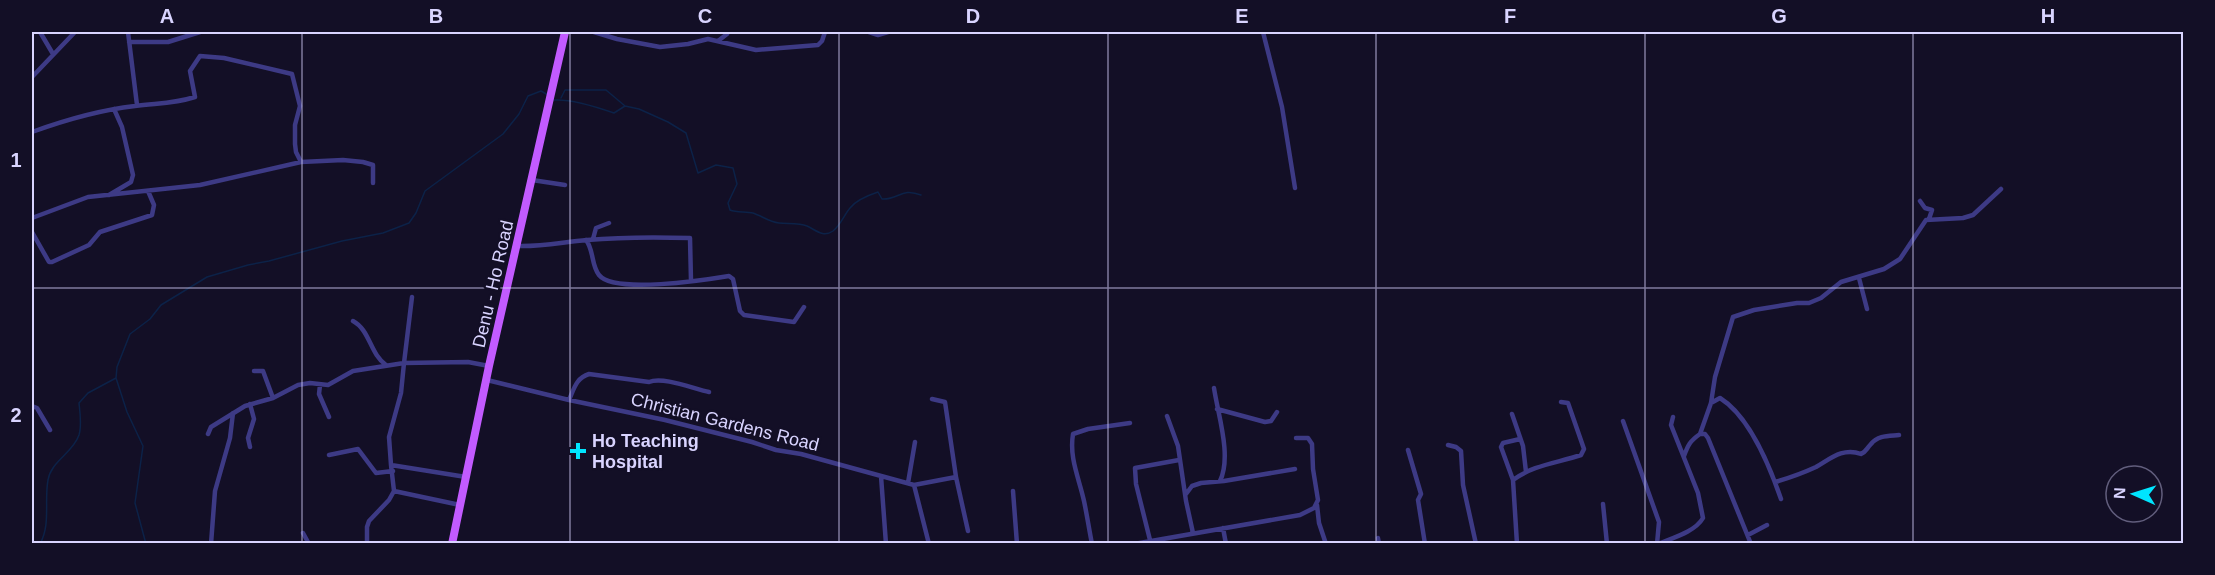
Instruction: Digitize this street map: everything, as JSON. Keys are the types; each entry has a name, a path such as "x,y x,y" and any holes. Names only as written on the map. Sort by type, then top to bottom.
{"main road":[{"name":"Denu - Ho Road","path":"452,543 489,366 565,32"}],"street":[{"path":"40,32 53,54"},
{"path":"32,77 75,32"},
{"path":"128,32 137,105"},
{"path":"129,42 168,42 200,32"},
{"path":"594,32 660,47 708,39 756,50 814,45 822,41 825,32"},
{"path":"718,41 728,32"},
{"path":"869,32 878,34 888,32"},
{"path":"1263,32 1282,107 1294,188"},
{"path":"32,132 114,109 137,105 167,104 195,97 190,72 200,56 224,58 292,74 300,106 295,125 295,144 301,162"},
{"path":"110,195 131,182 134,175 122,127 114,109"},
{"path":"32,218 88,197 200,185 301,162 324,160 363,162 373,165 373,183"},
{"path":"532,180 566,185"},
{"path":"1929,219 1939,220 1973,215 1980,212 1986,202 2001,189"},
{"path":"32,232 46,258 52,262 89,245 100,232 152,215 154,205 148,191"},
{"path":"1684,457 1688,442 1700,434 1711,403 1715,377 1733,317 1754,310 1809,303 1821,298 1840,282 1859,278 1894,264 1920,231 1922,225 1929,219 1932,210 1925,208 1920,201"},
{"path":"593,239 596,228 609,223"},
{"path":"517,246 593,239 690,238 691,281"},
{"path":"586,240 591,248 597,272 604,279 624,283 661,285 732,277 740,311 747,317 794,321 804,307"},
{"path":"1859,278 1867,309"},
{"path":"367,543 366,526 394,491 389,436 400,393 412,297"},
{"path":"353,321 362,328 379,360 386,365"},
{"path":"208,434 211,427 233,413 250,404 273,398 302,383 328,385 353,371 404,363 468,362 489,366"},
{"path":"254,371 263,371 273,398"},
{"path":"569,400 577,381 589,374 649,382 664,381 709,392"},
{"name":"Christian Gardens Road","path":"486,380 730,436 911,484 956,477"},
{"path":"320,385 319,394 329,417"},
{"path":"1214,388 1225,451 1223,474 1220,481"},
{"path":"1711,403 1720,398 1736,410 1758,447 1781,499"},
{"path":"932,399 945,402 956,477 968,531"},
{"path":"1513,480 1546,464 1581,455 1584,449 1572,411 1568,403 1561,402"},
{"path":"250,404 254,419 248,438 250,447"},
{"path":"32,406 37,408 50,429"},
{"path":"1217,409 1265,422 1271,421 1277,412"},
{"path":"211,543 215,491 230,438 233,413"},
{"path":"1512,414 1523,446 1526,472"},
{"path":"1167,416 1178,446 1193,533"},
{"path":"1623,421 1659,522 1658,543 1680,535 1700,523 1703,518 1698,493 1671,425 1673,417"},
{"path":"1092,543 1084,498 1074,469 1071,444 1073,434 1088,429 1130,423"},
{"path":"1700,434 1705,434 1708,438 1751,543"},
{"path":"1775,482 1816,467 1831,456 1853,451 1861,454 1866,452 1871,443 1880,436 1899,435"},
{"path":"1296,438 1308,438 1312,444 1319,523 1326,543"},
{"path":"1517,543 1513,480 1502,447 1503,443 1520,439"},
{"path":"915,442 911,484 928,543"},
{"path":"1448,445 1461,451 1463,485 1476,543"},
{"path":"329,455 358,449 376,473 392,468 466,477"},
{"path":"1408,450 1420,494 1418,500 1425,543"},
{"path":"1150,540 1136,484 1135,468 1179,460"},
{"path":"1186,494 1192,486 1295,469"},
{"path":"881,476 886,543"},
{"path":"394,491 460,505"},
{"path":"1013,491 1017,543"},
{"path":"1593,543 1607,543 1603,504"},
{"path":"1134,543 1170,540 1193,533 1300,515 1317,505"},
{"path":"1748,535 1767,525"},
{"path":"1223,528 1226,543"},
{"path":"303,533 309,543"}],"waterway":[{"path":"561,98 565,90 606,90 625,106"},
{"path":"40,544 45,529 48,480 53,467 72,447 79,435 81,423 79,403 88,393 116,378 117,367 130,334 150,319 161,305 207,277 342,241 383,233 409,223 425,191 503,134 519,114 528,96 541,91 548,95"},
{"path":"554,100 576,102 614,113 625,106 639,109 668,122 686,133 698,173 716,165 733,168 737,184 728,203 730,210 753,213 775,222 804,225 826,234 836,229 859,200 878,192 882,199 909,192 921,195"},
{"path":"116,378 127,412 143,446 135,503 146,544"}],"place":[{"name":"Ho Teaching Hospital","path":"578,451"}]}
